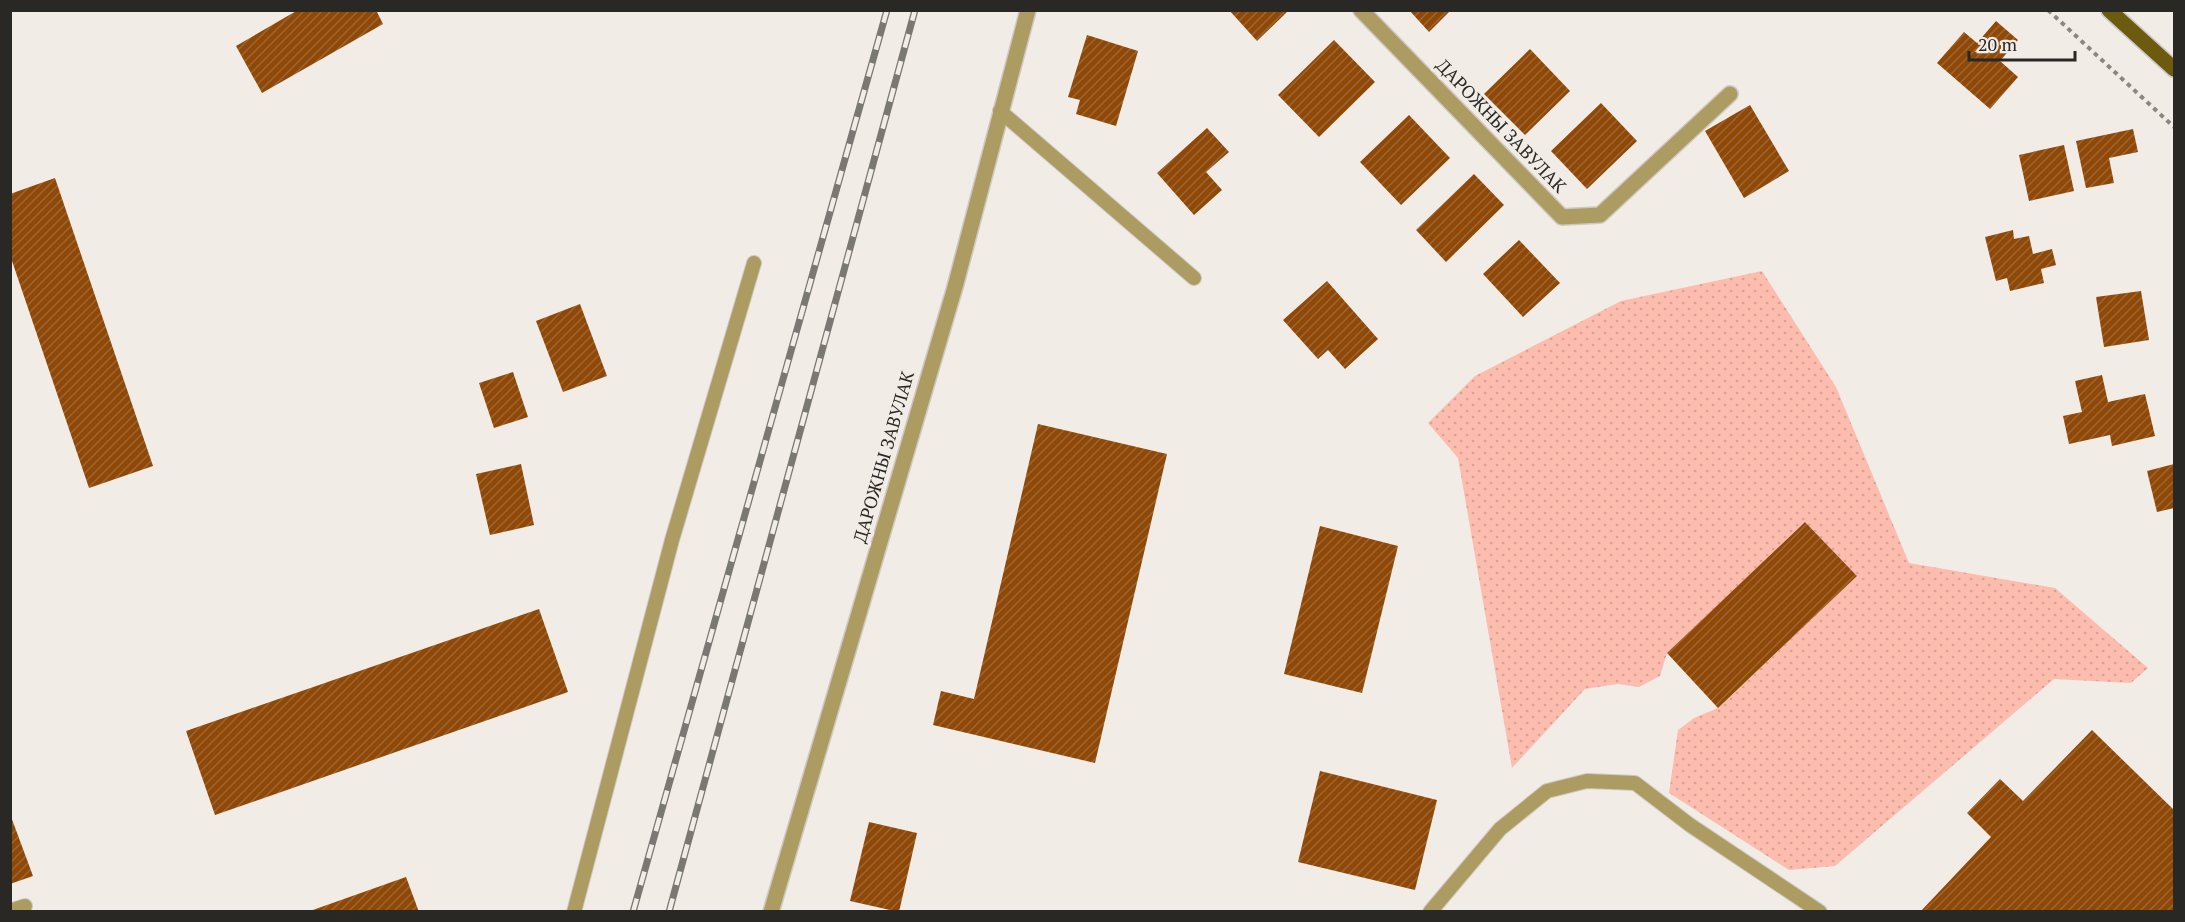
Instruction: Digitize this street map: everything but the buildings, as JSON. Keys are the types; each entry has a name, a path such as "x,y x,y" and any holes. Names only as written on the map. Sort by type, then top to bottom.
{"main road":[{"path":"2109,10 2175,69"}],"street":[{"name":"ДАРОЖНЫ ЗАВУЛАК","path":"771,912 955,287 1028,10"},
{"name":"ДАРОЖНЫ ЗАВУЛАК","path":"1361,10 1562,217 1600,215 1730,94"}],"lane":[{"path":"1000,111 1194,278"},
{"path":"574,912 672,540 754,263"},
{"path":"1430,912 1500,829 1546,791 1587,781 1635,783 1690,825 1820,912"},
{"path":"10,911 25,906"}],"path":[{"path":"2048,10 2175,127"}],"shaded area":[{"path":"1762,271 1836,387 1909,563 2055,588 2148,668 2131,683 2054,679 1835,866 1789,870 1669,793 1678,730 1694,718 1718,708 1857,576 1805,522 1667,653 1660,676 1639,687 1618,684 1585,689 1512,768 1458,458 1428,423 1475,376 1621,301"}],"railway":[{"path":"633,912 887,10"},
{"path":"669,912 915,10"}]}
